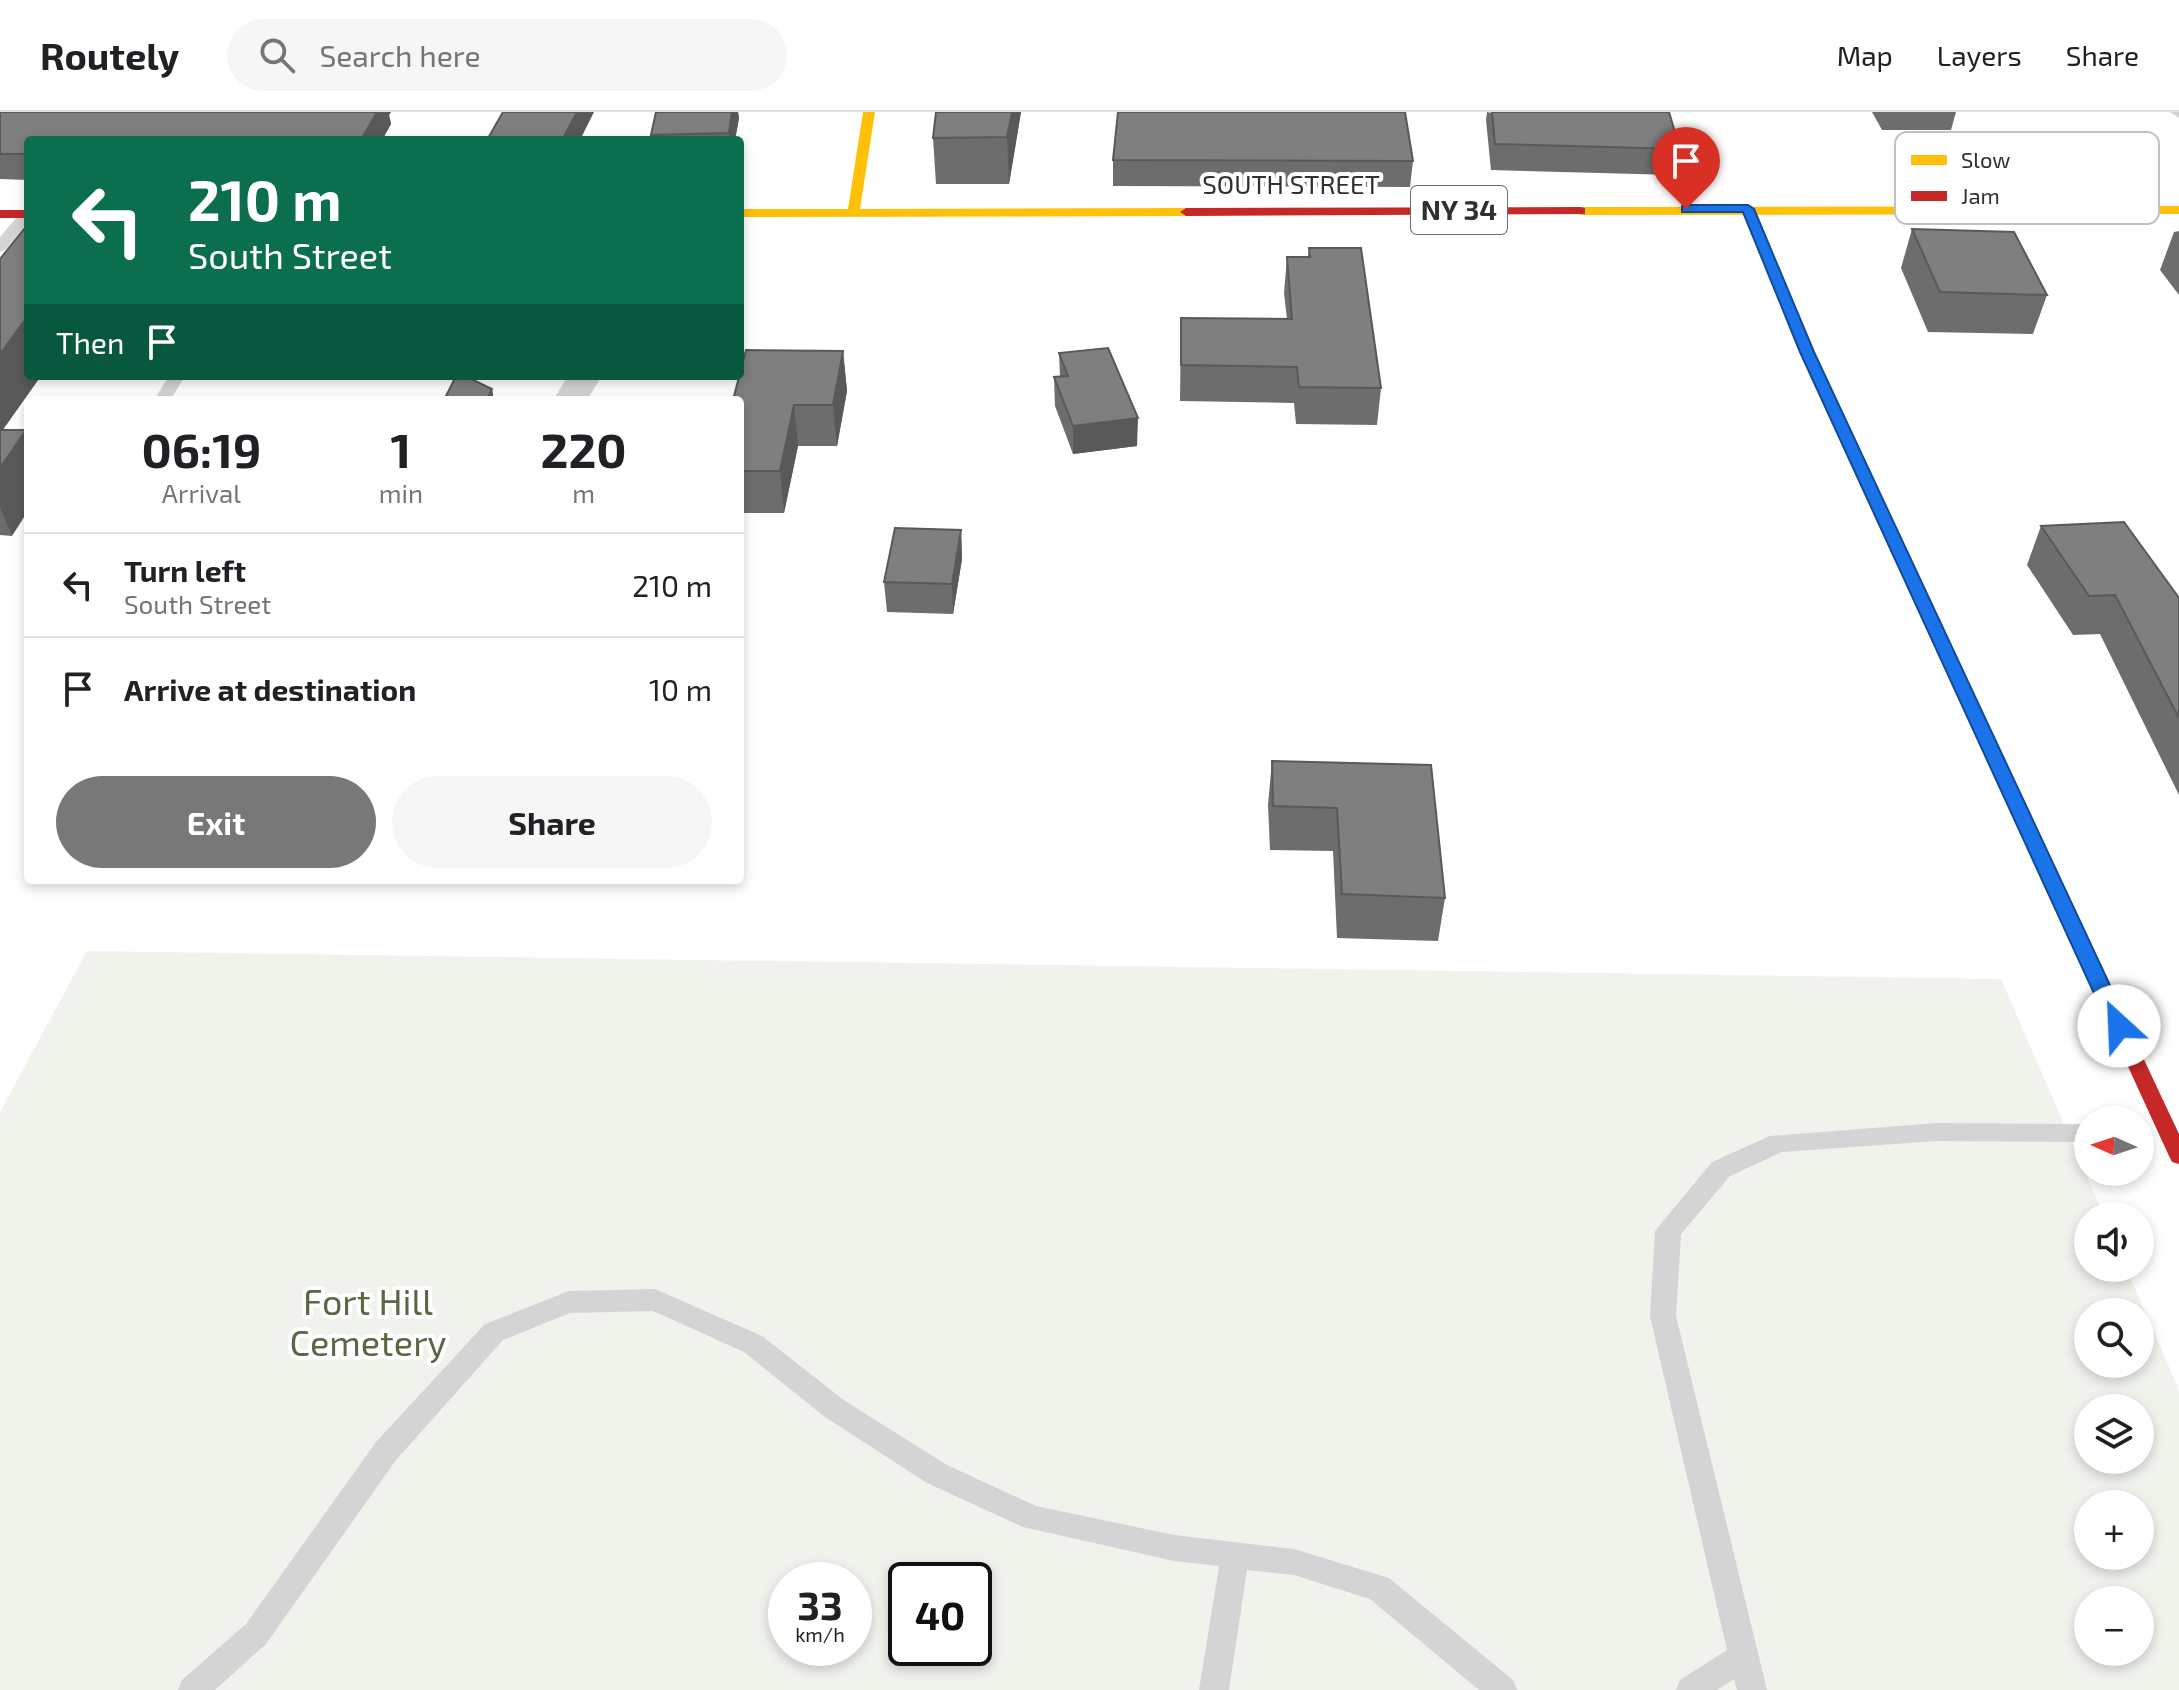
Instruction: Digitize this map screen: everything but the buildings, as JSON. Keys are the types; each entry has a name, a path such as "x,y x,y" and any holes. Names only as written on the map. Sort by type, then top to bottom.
{"main road":[{"path":"853,213 869,112"},
{"path":"1748,209 1807,352 2174,1145"},
{"name":"SOUTH STREET","path":"744,213 1895,209"},
{"name":"SOUTH STREET","path":"2159,210 2179,210"},
{"path":"0,214 24,214"}],"lane":[{"path":"0,247 24,219"},
{"path":"165,395 174,380"},
{"path":"1752,1690 1663,1316 1668,1231 1721,1169 1779,1143 1937,1132 2074,1133"},
{"path":"2154,1139 2174,1145"},
{"path":"193,1690 256,1634 386,1451 494,1332 569,1302 655,1300 753,1344 835,1409 937,1474 1033,1518 1174,1548 1294,1562 1379,1588 1502,1690"},
{"path":"1214,1690 1235,1555"},
{"path":"1691,1690 1745,1655"}],"green space":[{"name":"Fort Hill Cemetery","path":"87,951 2001,979 2074,1147 2074,1186 2091,1186 2098,1202 2074,1202 2074,1282 2132,1282 2139,1298 2074,1298 2074,1378 2154,1378 2154,1332 2179,1390 2179,1690 0,1690 0,1112"}],"traffic: slow":[{"path":"853,213 869,112"},
{"path":"1581,211 1895,210"},
{"path":"2159,210 2179,210"},
{"path":"744,213 1186,212"},
{"path":"1901,556 2090,964"}],"traffic: jam":[{"path":"1748,209 1807,352 1901,556"},
{"path":"1186,212 1581,211"},
{"path":"0,214 24,214"},
{"path":"2090,964 2179,1156"}],"route":[{"path":"1686,209 1748,209 1807,352 2119,1026"}]}
